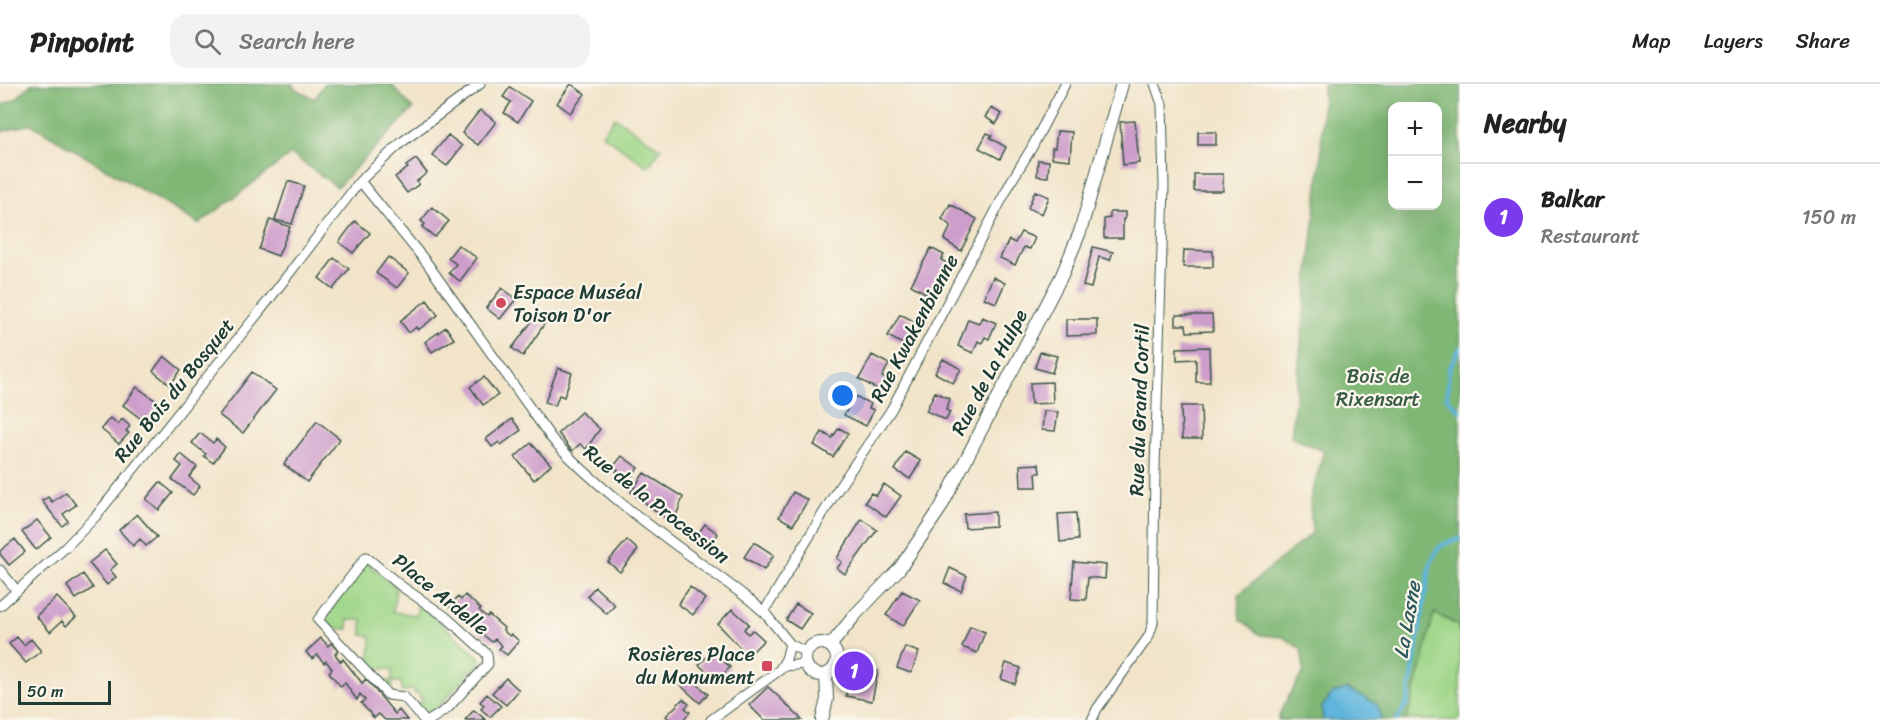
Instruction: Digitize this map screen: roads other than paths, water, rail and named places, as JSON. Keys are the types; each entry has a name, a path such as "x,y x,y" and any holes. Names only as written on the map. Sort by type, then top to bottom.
{"street":[{"name":"Rue Bois du Bosquet","path":"0,606 66,547 96,516 274,294 360,181 402,142 480,84"},
{"name":"Rue Kwakenbienne","path":"764,612 836,492 891,410 1065,84"},
{"name":"Rue de La Hulpe","path":"830,646 855,615 900,568 940,509 1062,275 1080,232 1122,84"},
{"name":"Rue du Grand Cortil","path":"1092,720 1097,709 1149,636 1154,623 1155,468 1164,186 1162,104 1155,84"},
{"name":"Rue de la Procession","path":"360,181 427,263 552,439 574,463 609,494 764,612 790,644 806,658"},
{"name":"Place Ardelle","path":"424,720 404,697 388,695 318,620 366,557 401,586 446,617 487,654 488,664 447,709 430,720"},
{"path":"0,570 17,591"},
{"path":"711,720 780,669 806,658 818,643 830,646 835,651 836,664 826,674 819,675 813,673 806,658"},
{"path":"780,669 786,659 790,644"},
{"path":"822,720 827,699 826,674"}],"water":[{"path":"1347,689 1377,704 1381,717 1379,720 1323,720 1322,707 1333,693"}],"waterway":[{"name":"La Lasne","path":"1460,348 1449,369 1447,398 1460,411"},
{"name":"La Lasne","path":"1397,720 1408,701 1430,566 1440,547 1460,539"}],"place":[{"name":"Espace Muséal Toison D'or","path":"501,303"},
{"name":"Rosières Place du Monument","path":"767,666"},
{"name":"Balkar","path":"854,671"}],"park label":[{"name":"Bois de Rixensart","path":"1378,388"}]}
